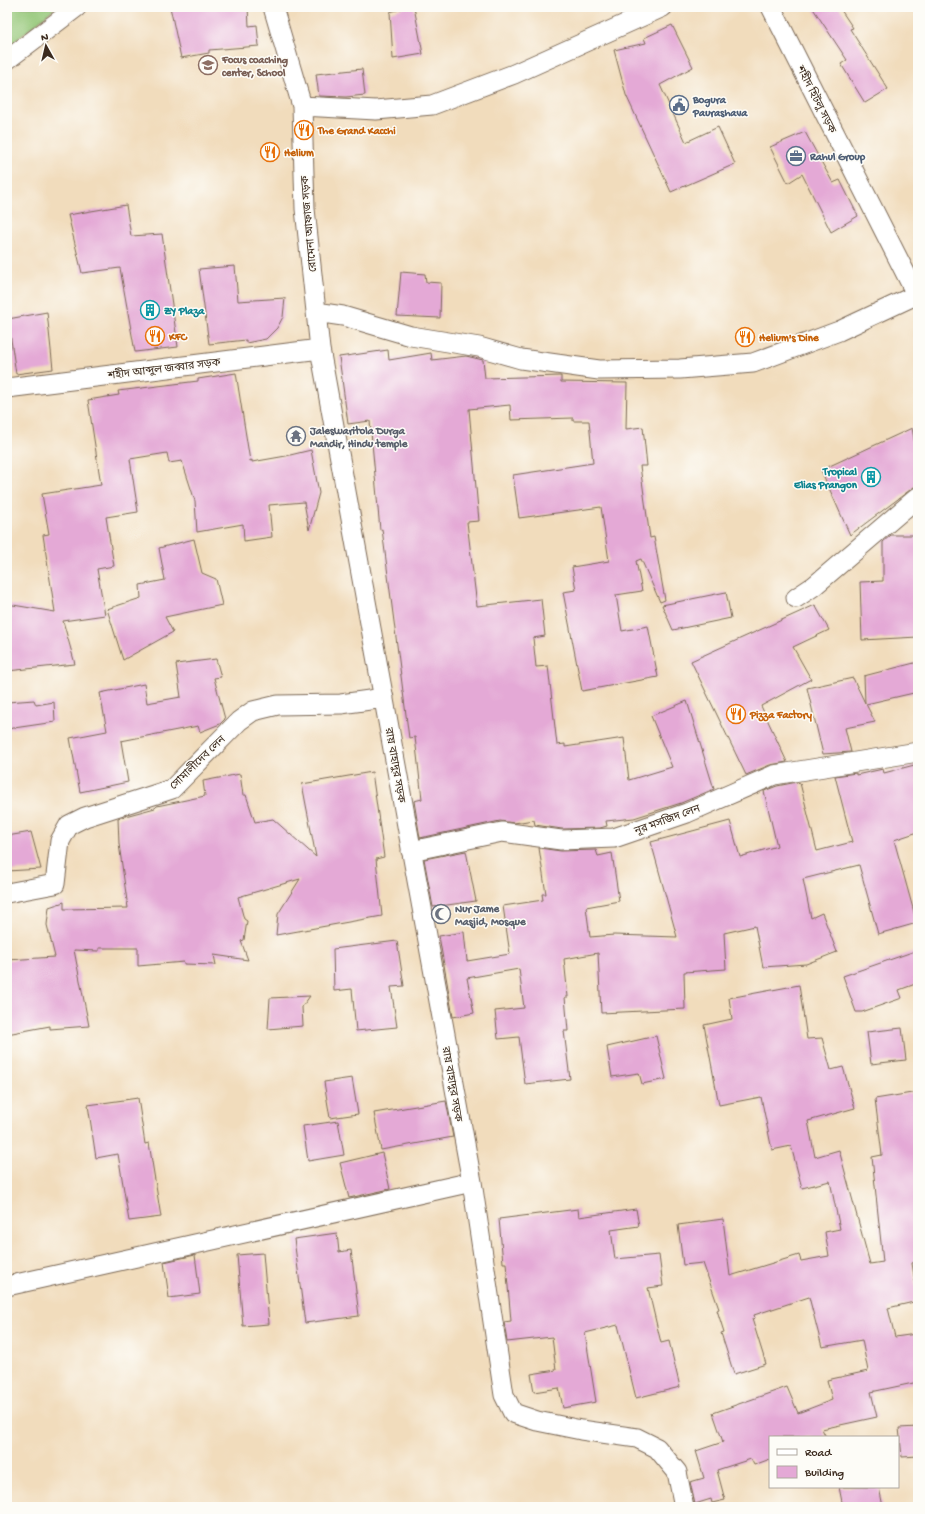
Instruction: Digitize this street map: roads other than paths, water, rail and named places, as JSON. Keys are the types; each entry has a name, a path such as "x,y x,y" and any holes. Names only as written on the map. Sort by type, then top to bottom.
{"street":[{"path":"7,60 77,7"},
{"name":"রোমেনা আফাজ সড়ক","path":"272,7 302,106 305,209 320,349"},
{"path":"302,106 376,110 432,105 514,74 663,7"},
{"name":"শহীদ হিটলু সড়ক","path":"771,7 917,297"},
{"path":"316,312 343,316 411,336 479,347 521,359 599,370 680,369 753,363 839,331 917,297"},
{"name":"শহীদ আব্দুল জব্বার সড়ক","path":"7,388 320,349"},
{"name":"রায় বাহাদুর সড়ক","path":"320,349 384,698 410,851 472,1182 504,1395 513,1413 537,1421 581,1430 638,1438 657,1448 677,1472 684,1507"},
{"path":"796,598 814,586 918,497"},
{"name":"সোমালীদেব লেন","path":"7,893 55,884 60,841 69,824 84,817 172,789 239,721 253,711 278,705 341,704 384,698"},
{"name":"নূর মসজিদ লেন","path":"410,851 502,832 561,840 614,838 687,813 774,775 918,752"},
{"path":"7,1286 472,1182"}],"place":[{"name":"Focus coaching center, School","path":"208,65"},
{"name":"Bogura Paurashava","path":"679,105"},
{"name":"The Grand Kacchi","path":"304,130"},
{"name":"Helium","path":"270,152"},
{"name":"Rahul Group","path":"796,156"},
{"name":"ZY Plaza","path":"150,310"},
{"name":"KFC","path":"155,336"},
{"name":"Helium's Dine","path":"745,337"},
{"name":"Jaleswaritola Durga Mandir, Hindu temple","path":"296,436"},
{"name":"Tropical Elias Prangon","path":"871,477"},
{"name":"Pizza Factory","path":"736,714"},
{"name":"Nur Jame Masjid, Mosque","path":"441,914"}]}
